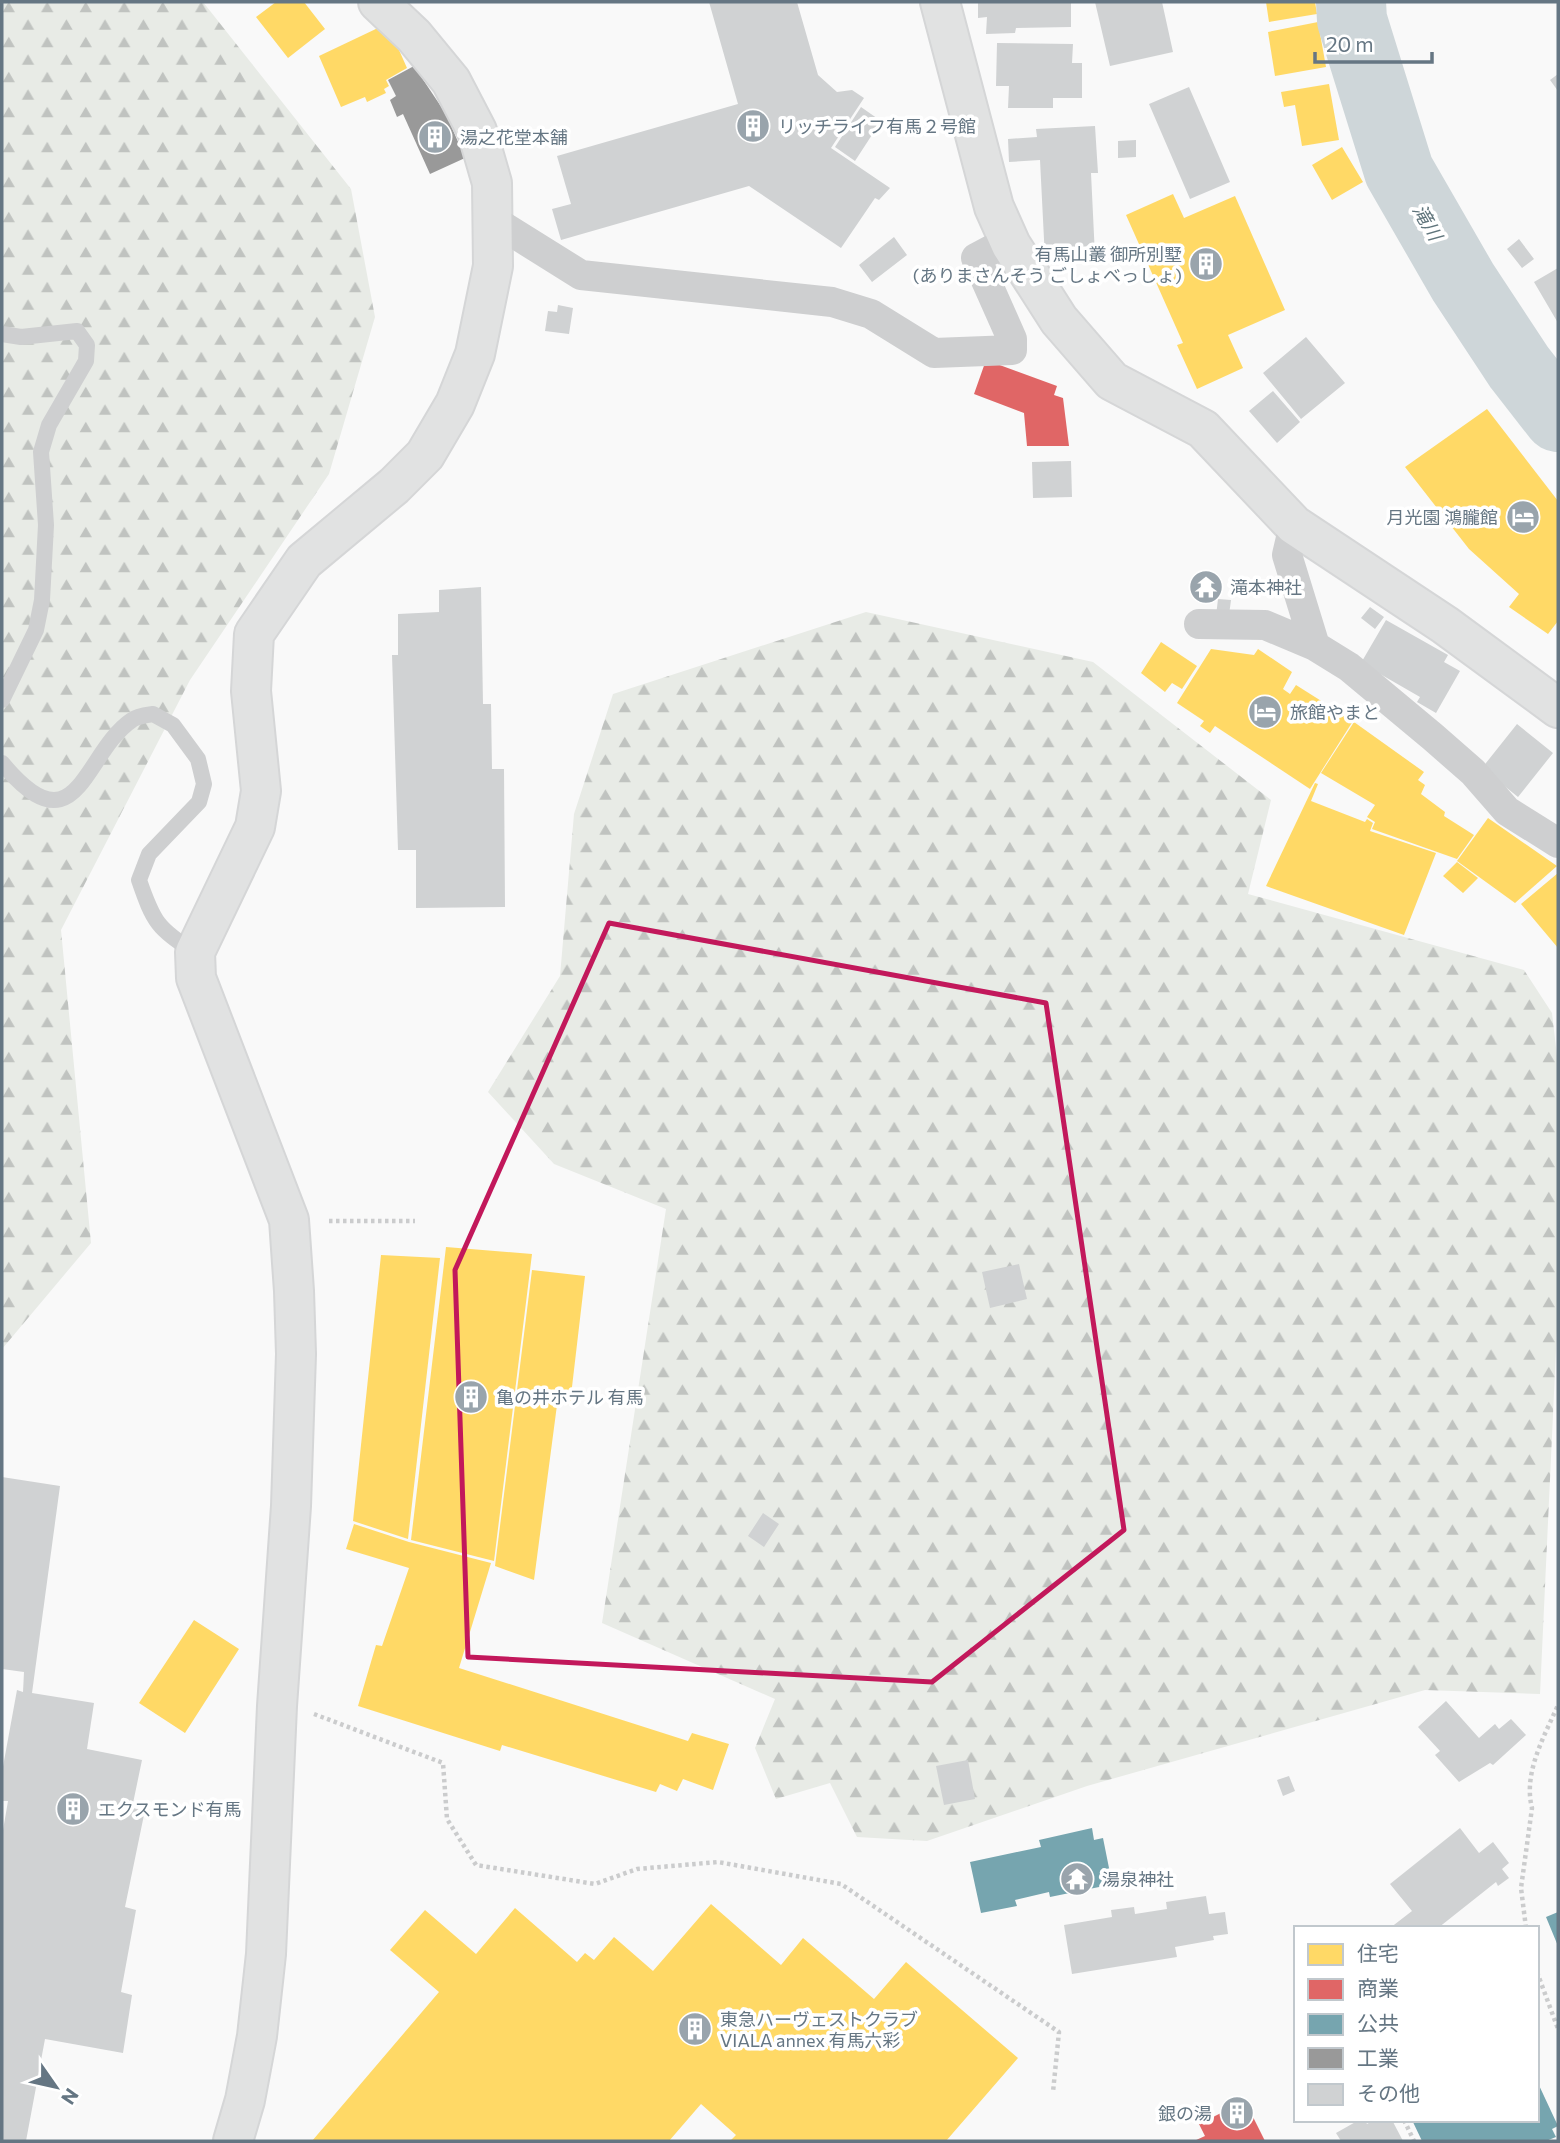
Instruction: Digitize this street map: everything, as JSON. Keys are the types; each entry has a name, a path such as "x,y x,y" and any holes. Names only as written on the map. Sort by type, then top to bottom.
{"street":[{"path":"233,2141 257,2036 266,1954 277,1701 291,1506 296,1353 289,1220 196,978 195,952 255,827 261,791 251,691 254,634 304,561 394,486 425,455 455,404 475,354 493,267 492,183 477,131 451,81 414,36 378,2"},
{"path":"940,2 994,207 1011,245 1059,320 1112,381 1203,429 1293,526 1445,625 1558,708"},
{"path":"493,220 581,275 832,302 871,314 934,353 1012,350 1012,339 976,258 991,250 1011,245"},
{"path":"1293,526 1287,555 1315,646"},
{"path":"1199,624 1265,625 1315,646 1349,667 1433,737 1473,772 1507,811 1558,843"}],"lane":[{"path":"2,334 21,337 77,331 87,345 86,361 49,425 41,452 46,525 42,600 36,630 2,700"},
{"path":"2,763 19,783 44,799 62,798 77,790 133,718 153,714 173,725 198,759 204,784 199,802 149,854 139,880 150,911 166,934 195,952"}],"path":[{"path":"289,1220 415,1221"},
{"path":"277,1701 443,1763 447,1819 476,1865 595,1884 637,1869 718,1863 841,1884 1059,2032 1053,2092"},
{"path":"1526,1926 1521,1888 1532,1808 1529,1797 1531,1773 1558,1705"},
{"path":"1539,1977 1558,2029"},
{"path":"1405,2122 1414,2141"}],"highlighted area":[{"path":"609,923 1046,1003 1124,1530 932,1682 468,1657 455,1270"}],"green space":[{"path":"2,2 203,2 351,189 375,317 329,474 190,680 61,930 91,1243 2,1349"},
{"path":"866,612 1093,662 1271,800 1248,894 1524,970 1552,1013 1558,1065 1558,1307 1540,1694 1425,1690 1087,1786 927,1841 857,1837 830,1783 776,1799 755,1748 775,1699 602,1623 666,1209 554,1164 488,1092 560,976 574,814 613,694"}],"building: 住宅":[{"path":"276,2 304,2 325,29 288,58 256,17"},
{"path":"1266,2 1315,2 1317,14 1269,22"},
{"path":"1318,22 1326,67 1275,76 1268,32"},
{"path":"380,27 395,41 407,68 386,80 389,86 384,89 386,93 367,102 365,97 341,107 319,56"},
{"path":"1329,84 1339,140 1302,146 1295,105 1284,107 1281,92"},
{"path":"1342,147 1363,182 1332,200 1312,165"},
{"name":"有馬山叢 御所別墅 (ありまさんそう ごしょべっしょ)","path":"1173,194 1184,218 1235,196 1285,310 1228,335 1243,368 1197,389 1177,345 1183,343 1126,215"},
{"path":"1487,409 1558,501 1558,621 1548,634 1509,607 1519,594 1469,549 1405,467"},
{"path":"1161,642 1197,666 1182,689 1172,683 1165,692 1141,673"},
{"name":"旅館やまと","path":"1211,649 1254,655 1258,649 1292,672 1283,689 1290,694 1296,685 1353,721 1310,789 1215,726 1210,733 1200,726 1204,721 1177,703"},
{"path":"1354,722 1424,772 1418,780 1425,785 1421,794 1445,812 1444,816 1474,835 1457,859 1372,829 1375,822 1367,817 1375,805 1321,773"},
{"path":"1315,783 1318,784 1311,801 1365,822 1367,819 1373,823 1370,831 1436,853 1404,935 1266,886"},
{"path":"1488,818 1557,866 1515,903 1457,861"},
{"path":"1457,862 1478,878 1463,893 1443,876"},
{"path":"1558,873 1558,948 1521,904"},
{"name":"亀の井ホテル 有馬","path":"446,1247 532,1254 494,1561 411,1540"},
{"path":"381,1255 440,1258 408,1539 353,1521"},
{"path":"532,1270 585,1276 570,1404 557,1405 534,1580 495,1566"},
{"path":"354,1524 409,1542 491,1563 459,1668 688,1741 692,1733 729,1744 713,1790 683,1779 677,1791 660,1784 656,1792 502,1745 500,1751 358,1706 376,1645 382,1646 409,1568 346,1549"},
{"path":"194,1620 239,1649 185,1733 139,1703"},
{"name":"東急ハーヴェストクラブ VIALA annex 有馬六彩","path":"711,1904 781,1965 803,1938 874,1999 906,1962 1018,2058 946,2141 730,2141 736,2135 701,2104 669,2141 312,2141 439,1992 390,1950 425,1910 476,1954 515,1908 577,1962 585,1953 594,1960 614,1937 653,1971"}],"building: 商業":[{"path":"986,360 1057,386 1054,395 1063,398 1069,446 1027,446 1024,413 974,394"},
{"name":"銀の湯","path":"1245,2101 1265,2141 1194,2141 1205,2136 1199,2124"}],"building: 公共":[{"name":"滝本神社","path":"1203,575 1217,580 1209,599 1195,593"},
{"path":"1092,1828 1094,1840 1103,1838 1110,1873 1102,1875 1104,1886 1050,1897 1049,1892 1015,1900 1017,1906 981,1913 970,1862 1041,1847 1039,1840"},
{"path":"1558,1912 1558,1946 1546,1917"},
{"path":"1539,2085 1558,2126 1552,2129 1556,2137 1546,2141 1422,2141 1413,2122 1539,2122"}],"building: 工業":[{"name":"湯之花堂本舗","path":"414,66 446,114 465,158 430,174 403,114 397,117 390,100 396,96 388,80"}],"building: その他":[{"name":"リッチライフ有馬２号館","path":"709,2 797,2 818,75 837,92 852,90 864,98 831,148 890,188 879,200 875,198 841,248 749,186 561,240 552,209 571,204 557,156 738,104"},
{"path":"978,2 1071,2 1071,27 1016,28 1015,33 986,34 987,17 978,18"},
{"path":"1095,2 1162,2 1173,52 1110,66"},
{"path":"997,43 1073,44 1072,63 1082,63 1082,98 1053,98 1053,108 1008,108 1009,86 996,86"},
{"path":"1558,74 1558,91 1550,80"},
{"path":"1189,87 1230,182 1190,199 1149,104"},
{"path":"861,107 881,121 855,161 835,147"},
{"path":"1095,126 1098,173 1091,173 1095,256 1045,259 1040,160 1009,162 1008,139 1037,137 1036,129"},
{"path":"1136,140 1136,157 1118,158 1118,141"},
{"path":"894,237 907,255 872,282 859,265"},
{"path":"1519,239 1534,259 1522,268 1507,249"},
{"path":"1558,268 1558,323 1534,282"},
{"path":"558,305 573,308 569,334 545,331 548,311 557,312"},
{"path":"1306,337 1345,383 1301,419 1263,373"},
{"path":"1273,391 1300,422 1277,443 1249,411"},
{"path":"1071,461 1072,497 1033,498 1032,462"},
{"path":"481,587 483,704 491,704 492,769 504,769 505,907 416,908 416,850 398,850 392,655 398,655 398,614 439,612 439,590"},
{"path":"1218,599 1231,600 1229,615 1216,616"},
{"path":"1370,607 1384,617 1375,629 1361,618"},
{"path":"1386,620 1448,655 1444,662 1460,671 1436,713 1417,702 1420,697 1361,663"},
{"path":"1517,724 1553,753 1518,797 1482,768"},
{"path":"1019,1264 1027,1299 990,1308 982,1272"},
{"name":"エクスモンド有馬","path":"2,1477 60,1486 32,1693 94,1703 87,1749 142,1760 132,1808 145,1810 125,1907 136,1910 121,1992 132,1995 123,2053 45,2039 26,2141 2,2141 2,1836 8,1801 2,1801 2,1772 17,1690 23,1692 24,1672 2,1669"},
{"path":"763,1513 779,1524 764,1547 748,1536"},
{"path":"1446,1701 1479,1738 1495,1724 1499,1729 1511,1719 1526,1735 1493,1765 1490,1763 1459,1782 1435,1755 1440,1751 1418,1727"},
{"path":"968,1760 975,1799 944,1805 936,1766"},
{"path":"1289,1776 1295,1791 1283,1796 1277,1780"},
{"path":"1460,1828 1479,1853 1493,1842 1509,1863 1502,1869 1509,1878 1498,1886 1496,1882 1441,1926 1393,1926 1412,1911 1390,1884"},
{"path":"1206,1896 1209,1914 1225,1912 1228,1934 1213,1936 1214,1940 1175,1947 1177,1957 1072,1974 1064,1925 1112,1917 1111,1910 1134,1907 1135,1914 1167,1909 1166,1902"},
{"path":"1355,2122 1393,2122 1403,2141 1341,2141 1336,2133"}],"waterway":[{"name":"滝川","path":"1351,2 1352,20 1399,171 1463,282 1519,367 1558,417"}],"place":[{"name":"リッチライフ有馬２号館","path":"753,126"},
{"name":"湯之花堂本舗","path":"435,137"},
{"name":"有馬山叢 御所別墅 (ありまさんそう ごしょべっしょ)","path":"1206,264"},
{"name":"月光園 鴻朧館","path":"1523,517"},
{"name":"滝本神社","path":"1206,587"},
{"name":"旅館やまと","path":"1265,712"},
{"name":"亀の井ホテル 有馬","path":"471,1397"},
{"name":"エクスモンド有馬","path":"73,1809"},
{"name":"湯泉神社","path":"1077,1879"},
{"name":"東急ハーヴェストクラブ VIALA annex 有馬六彩","path":"695,2029"},
{"name":"銀の湯","path":"1237,2113"}]}
